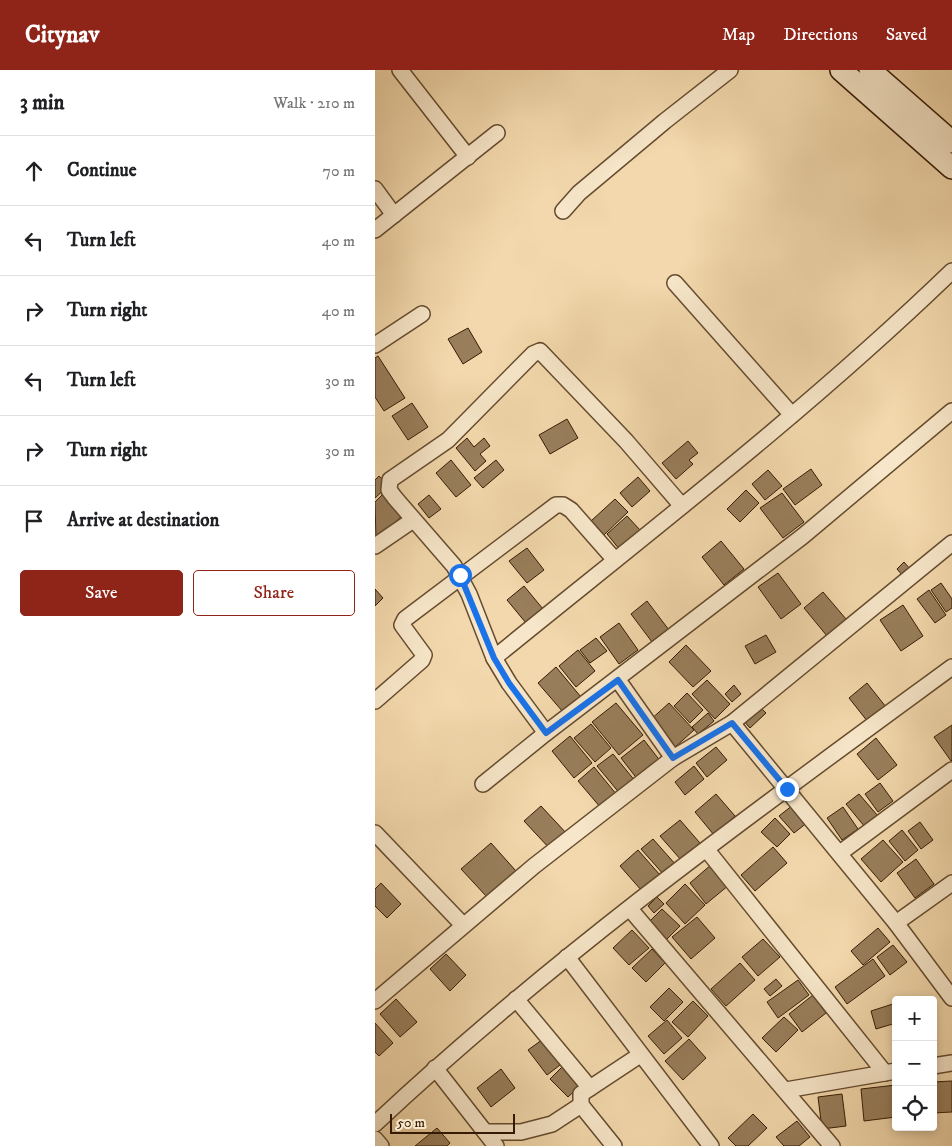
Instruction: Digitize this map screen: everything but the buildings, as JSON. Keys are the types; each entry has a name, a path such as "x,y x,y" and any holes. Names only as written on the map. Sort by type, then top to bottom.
{"street":[{"path":"400,70 469,156"},
{"path":"563,211 579,193 665,121 730,70"},
{"path":"841,70 952,168"},
{"path":"870,70 952,142"},
{"path":"375,230 497,133"},
{"path":"375,189 394,215"},
{"path":"494,658 792,416 903,318 952,271"},
{"path":"675,284 792,416"},
{"path":"375,345 422,314"},
{"path":"546,733 509,683 494,658 460,575 389,490 391,480 448,440 533,354 540,351 626,441 682,506"},
{"path":"483,784 546,733 618,680 803,536 952,411"},
{"path":"375,701 422,660 424,655 402,625 403,622 460,575 556,505 563,505 571,510 615,560"},
{"path":"375,546 413,520"},
{"path":"375,1001 541,860 673,758 732,723 952,543"},
{"path":"375,1124 435,1068 567,957 787,789 952,667"},
{"path":"618,680 673,758"},
{"path":"732,723 840,853 952,998"},
{"path":"840,853 952,770"},
{"path":"375,833 463,925"},
{"path":"707,850 890,1072 785,1090"},
{"path":"895,923 952,883"},
{"path":"630,909 832,1146"},
{"path":"567,957 711,1146"},
{"path":"516,999 590,1088"},
{"path":"614,1146 581,1105 581,1094 641,1054"},
{"path":"937,1065 952,1063"},
{"path":"435,1068 496,1146"},
{"path":"485,1132 521,1132 552,1124 581,1105"},
{"path":"375,1139 381,1146"}],"route":[{"path":"460,575 494,658 509,683 546,733 618,680 673,758 732,723 787,789"}]}
